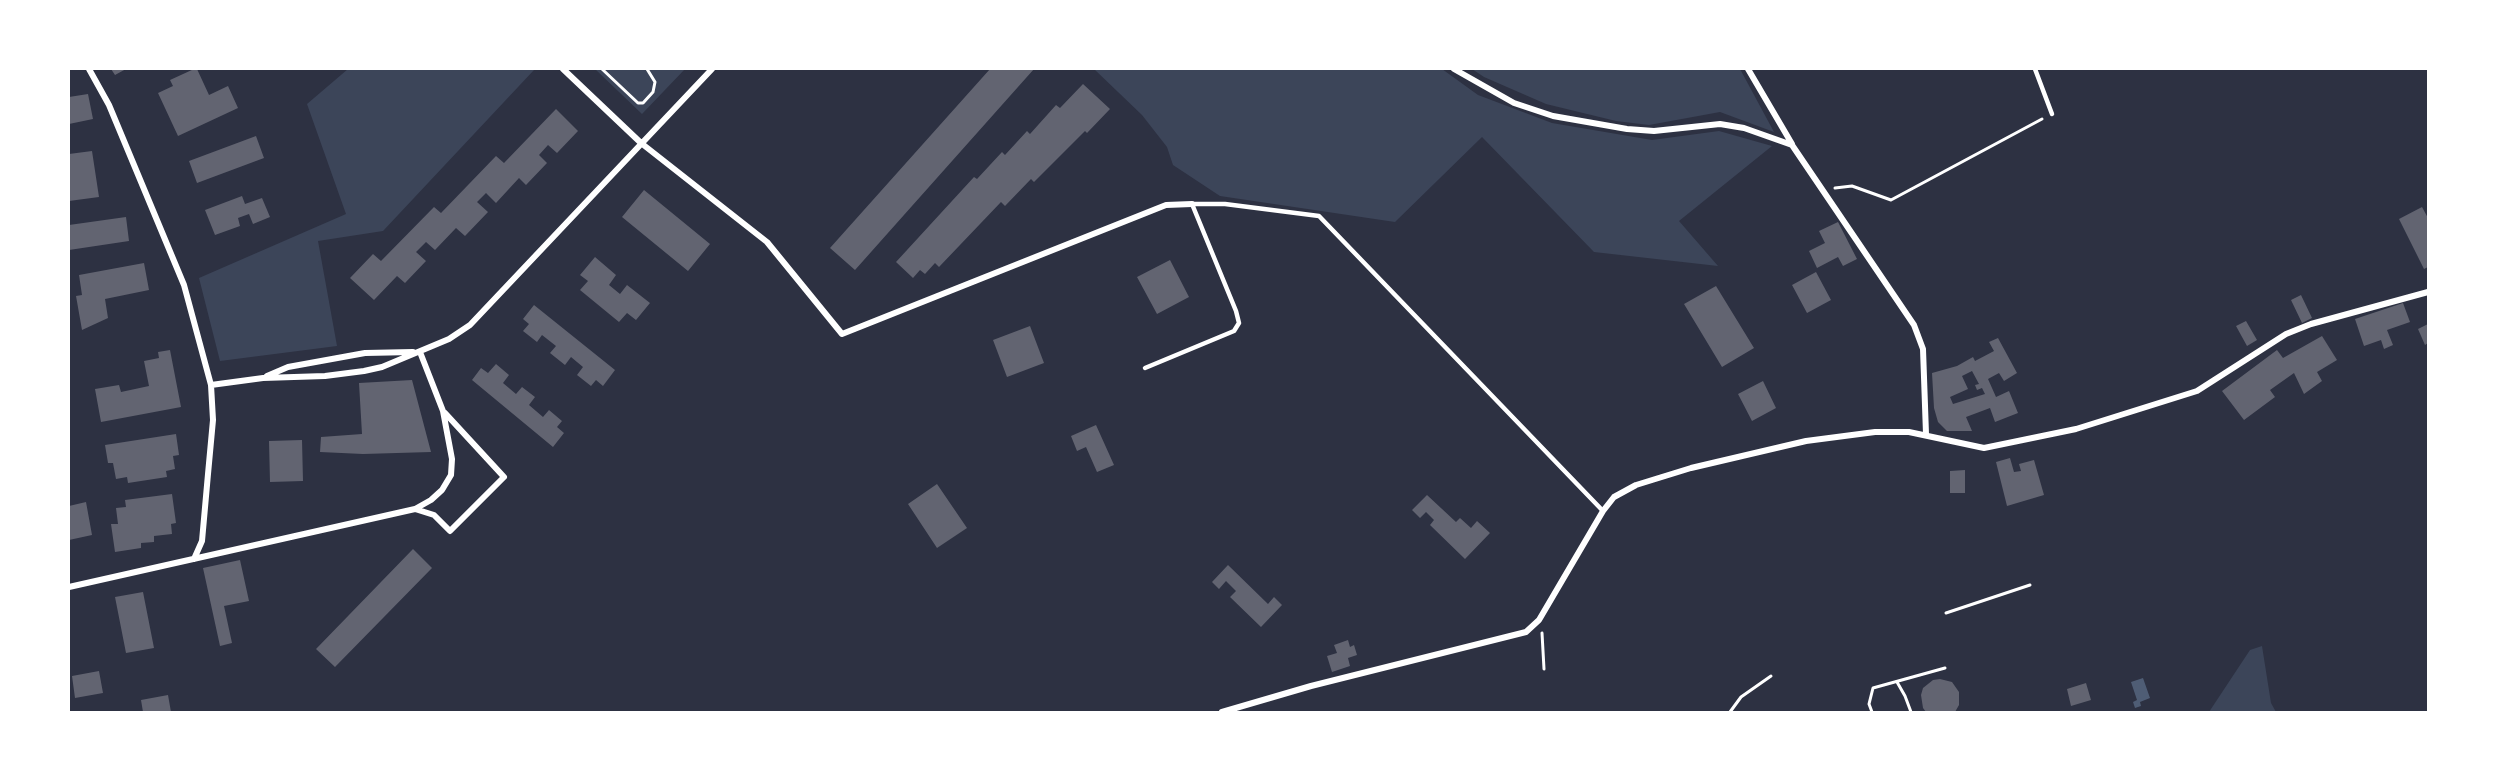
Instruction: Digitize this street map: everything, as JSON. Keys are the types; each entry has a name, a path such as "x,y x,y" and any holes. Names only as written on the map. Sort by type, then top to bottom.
{"street":[{"path":"89,69 109,105 184,285 211,385 213,420 202,541 194,559"},
{"path":"563,69 642,143 767,242 842,334 1166,205 1192,204"},
{"path":"211,385 263,378 325,376 364,371 382,367 449,339 470,325 712,69"},
{"path":"1454,69 1514,103 1553,116 1627,129 1654,131 1720,124 1744,128 1792,145"},
{"path":"1748,69 1792,145 1914,325 1923,349 1926,434"},
{"path":"1222,712 1311,686 1526,632 1539,620 1614,497 1636,485 1690,468 1806,441 1875,432 1926,434 1945,441 1984,448 2076,429 2197,391 2286,334 2348,313 2428,292"},
{"path":"263,378 288,367 365,353 420,352"},
{"path":"69,588 415,509 431,500 442,490 450,475 452,459 443,411 420,352"},
{"path":"415,509 434,515 450,531 504,477 443,411"}],"lane":[{"path":"2036,69 2052,114"},
{"path":"1145,368 1234,331 1239,323 1192,204 1225,204 1319,216 1604,511"}],"path":[{"path":"602,69 638,103 644,103 653,92 655,82 647,69"},
{"path":"1825,191 1852,186 1890,200 2052,114"},
{"path":"1946,613 2030,585"},
{"path":"1539,620 1543,638 1544,669"},
{"path":"1872,712 1869,704 1873,688 1945,668"},
{"path":"1730,712 1741,697 1772,676"},
{"path":"1897,682 1911,712"}],"shaded area":[{"path":"348,69 534,70 383,231 318,241 337,346 220,361 199,278 346,214 307,104"},
{"path":"595,69 685,69 642,114"},
{"path":"1094,69 1442,69 1478,95 1552,123 1652,140 1719,131 1772,146 1679,221 1718,266 1594,252 1482,137 1395,222 1220,196 1173,165 1167,147 1142,115"},
{"path":"1472,69 1740,69 1774,132 1720,112 1649,125 1616,121 1546,104 1484,77"},
{"path":"2262,646 2271,703 2276,712 2209,712 2250,650"},
{"path":"2143,678 2150,698 2140,702 2141,706 2135,708 2133,702 2137,700 2131,682"}],"building":[{"path":"111,69 126,69 115,75"},
{"path":"197,69 209,95 228,86 238,108 178,136 158,93 173,86 170,80"},
{"path":"990,69 1034,69 855,270 830,248"},
{"path":"1083,84 1110,109 1087,133 1085,131 1034,182 1031,179 1005,206 1001,202 939,267 935,263 925,274 920,270 913,278 896,262 974,177 977,179 1002,152 1005,155 1027,131 1030,134 1056,105 1060,108"},
{"path":"88,94 93,119 69,124 69,97"},
{"path":"556,109 578,131 557,153 548,145 539,155 547,163 526,185 519,178 496,203 486,193 477,202 488,212 465,236 456,228 435,250 426,242 416,252 426,261 405,283 397,276 374,300 350,278 373,254 381,261 434,207 441,213 496,156 504,163"},
{"path":"256,136 264,158 197,183 189,161"},
{"path":"92,151 99,197 69,201 69,154"},
{"path":"644,190 710,244 688,271 622,217"},
{"path":"242,196 245,204 262,198 270,217 253,224 249,214 238,218 240,226 215,235 205,210"},
{"path":"2422,207 2428,218 2428,267 2424,269 2399,219"},
{"path":"126,217 129,241 69,250 69,225"},
{"path":"1838,222 1857,259 1843,266 1838,257 1817,268 1809,251 1825,243 1819,231"},
{"path":"595,257 616,275 609,285 620,294 627,285 650,303 636,320 627,313 619,322 580,290 588,281 580,275"},
{"path":"1170,260 1189,297 1157,314 1137,277"},
{"path":"144,263 149,290 105,299 108,318 82,330 76,296 82,295 79,275"},
{"path":"1816,272 1831,300 1807,313 1792,285"},
{"path":"1716,286 1754,348 1722,367 1684,304"},
{"path":"2301,295 2312,318 2302,323 2291,300"},
{"path":"2403,303 2410,322 2387,330 2393,345 2384,349 2381,340 2364,346 2355,319"},
{"path":"534,305 615,370 603,386 596,380 591,386 577,375 583,367 571,357 565,365 550,353 556,346 542,335 537,342 523,331 529,324 523,319"},
{"path":"2246,321 2257,340 2247,346 2236,326"},
{"path":"2428,324 2428,343 2425,345 2418,329"},
{"path":"1030,326 1044,363 1007,377 993,340"},
{"path":"2322,336 2337,360 2317,372 2322,381 2304,394 2294,373 2270,390 2275,397 2244,420 2222,391 2277,350 2283,358"},
{"path":"1998,338 2017,373 2004,381 1999,373 1988,379 1996,397 2009,391 2018,413 1995,422 1990,408 1966,417 1972,431 1947,431 1938,422 1934,408 1932,373 1957,366 1973,357 1975,361 1994,351 1989,342","holes":["1972,371 1979,384 1975,385 1977,390 1982,388 1985,394 1953,404 1950,397 1968,389 1962,376"]},
{"path":"170,350 181,407 101,422 95,389 119,385 121,392 149,386 144,361 159,358 158,352"},
{"path":"496,364 509,375 503,383 516,394 522,387 535,397 529,405 543,417 549,410 562,421 557,427 564,433 553,447 472,380 481,368 488,373"},
{"path":"412,380 431,452 363,454 320,452 321,437 362,434 359,383"},
{"path":"1763,381 1776,408 1752,421 1738,394"},
{"path":"1096,425 1114,465 1097,472 1086,447 1077,451 1071,436"},
{"path":"176,434 179,455 173,456 175,469 166,471 167,477 128,483 127,477 116,479 113,463 108,463 105,445"},
{"path":"302,440 303,481 270,482 269,441"},
{"path":"2010,458 2014,472 2021,471 2019,464 2034,460 2044,495 2007,506 1996,462"},
{"path":"1965,470 1965,493 1950,493 1950,471"},
{"path":"937,484 967,528 937,548 908,504"},
{"path":"172,494 176,523 171,524 172,534 154,536 154,542 141,543 141,548 115,552 111,524 118,524 116,508 126,507 125,500"},
{"path":"1427,495 1456,522 1460,518 1471,528 1477,521 1490,533 1465,559 1430,525 1434,520 1426,512 1420,518 1412,510"},
{"path":"86,502 92,535 69,540 69,506"},
{"path":"413,549 432,568 335,667 316,649"},
{"path":"240,560 249,601 224,606 232,643 220,646 203,568"},
{"path":"1228,565 1268,604 1274,597 1282,605 1261,627 1230,597 1236,591 1226,581 1219,589 1212,582"},
{"path":"143,592 154,648 126,653 115,597"},
{"path":"1348,640 1350,647 1354,645 1357,655 1348,658 1350,666 1332,672 1327,656 1337,653 1334,645"},
{"path":"99,671 103,693 75,698 72,676"},
{"path":"1933,680 1952,682 1959,692 1959,705 1955,712 1926,712 1923,708 1921,695 1923,688"},
{"path":"2086,683 2091,700 2071,706 2067,689"},
{"path":"168,695 171,712 143,712 141,700"}]}
